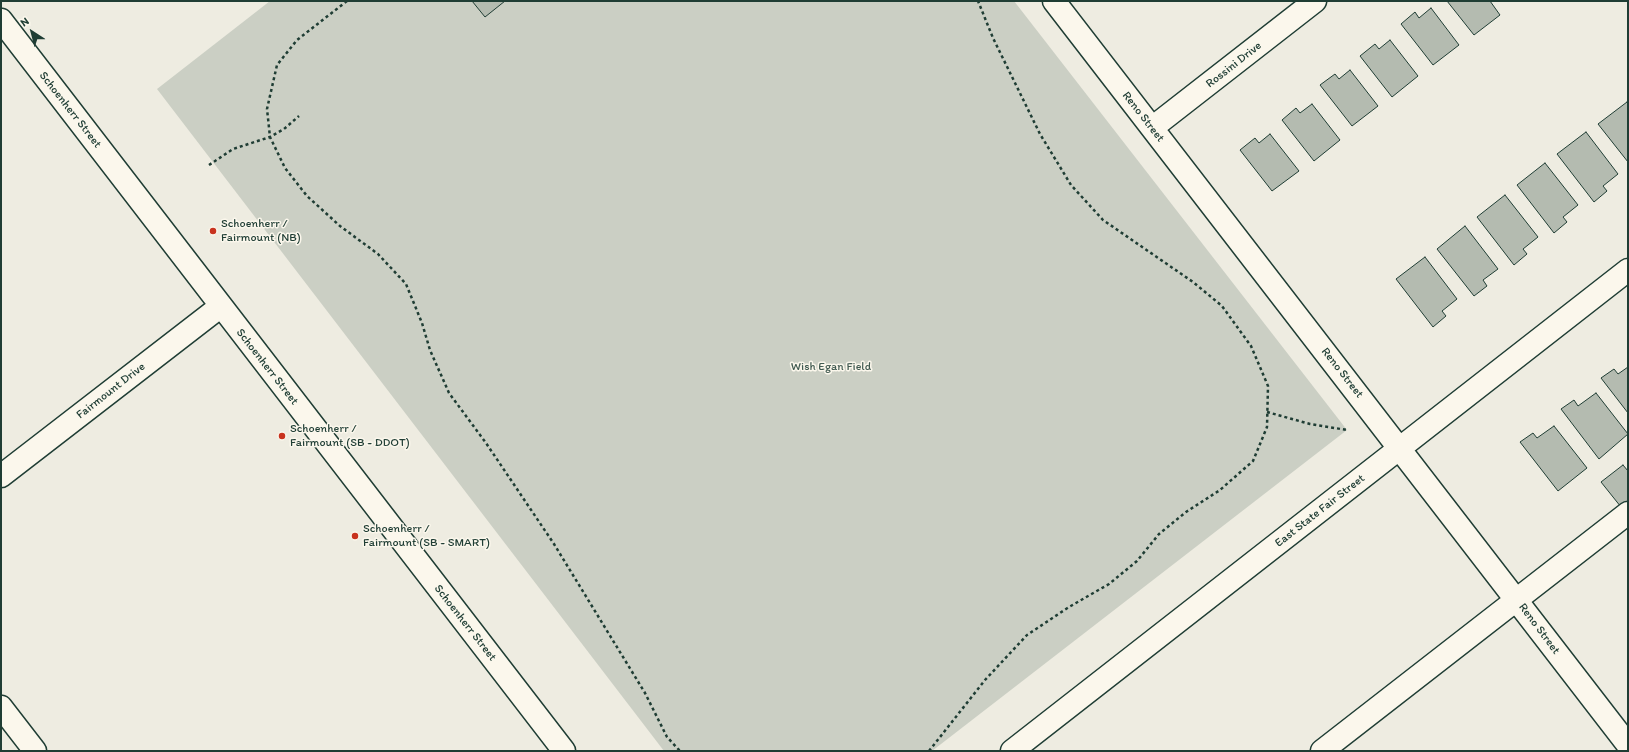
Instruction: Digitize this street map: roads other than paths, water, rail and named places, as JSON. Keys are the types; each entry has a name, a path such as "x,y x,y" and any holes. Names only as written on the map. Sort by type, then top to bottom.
{"street":[{"name":"Reno Street","path":"1054,1 1628,746"},
{"name":"Rossini Drive","path":"1152,128 1315,1"},
{"name":"Schoenherr Street","path":"1,20 564,751"},
{"name":"East State Fair Street","path":"1012,751 1628,270"},
{"name":"Fairmount Drive","path":"1,476 221,306"},
{"path":"1322,751 1628,513"},
{"path":"1,707 35,751"}],"place":[{"name":"Schoenherr / Fairmount (NB)","path":"213,231"},
{"name":"Schoenherr / Fairmount (SB - DDOT)","path":"282,436"},
{"name":"Schoenherr / Fairmount (SB - SMART)","path":"355,536"}],"park label":[{"name":"Wish Egan Field","path":"831,367"}]}
